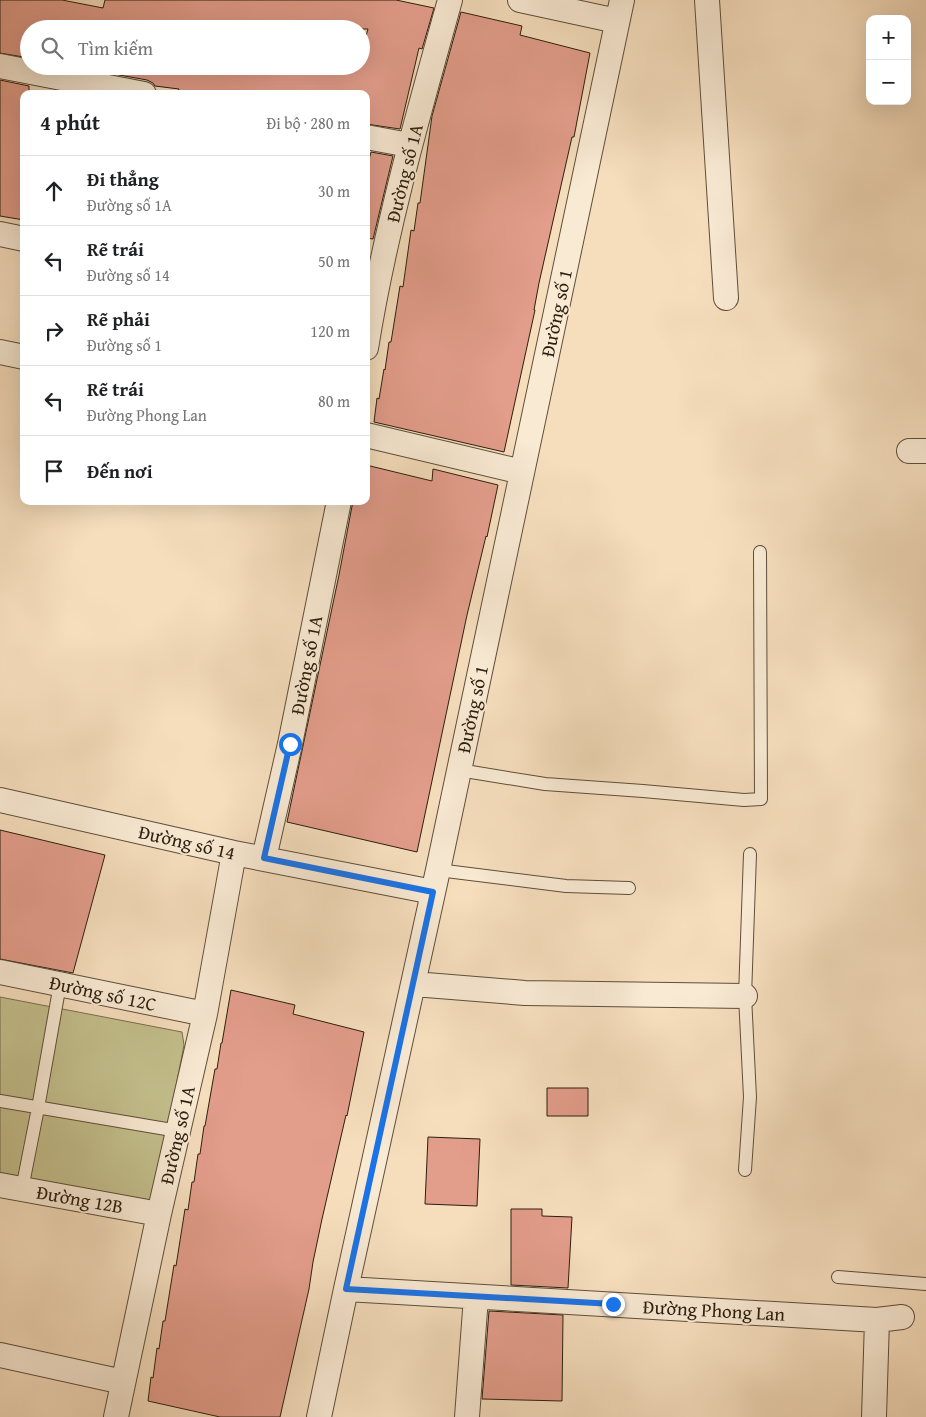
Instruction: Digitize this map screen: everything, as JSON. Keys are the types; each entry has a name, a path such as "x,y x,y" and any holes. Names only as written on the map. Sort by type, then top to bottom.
{"street":[{"name":"Đường số 1A","path":"370,305 409,146 450,0"},
{"path":"520,0 619,10"},
{"path":"707,0 726,298"},
{"name":"Đường số 1","path":"319,1417 436,881 619,10"},
{"path":"0,66 20,70"},
{"path":"46,75 123,90"},
{"path":"370,138 409,146"},
{"path":"0,234 20,238"},
{"path":"0,352 20,356"},
{"path":"370,436 522,472"},
{"name":"Đường số 1A","path":"264,858 290,744 338,505"},
{"name":"Đường số 14","path":"0,800 264,858 436,881"},
{"name":"Đường số 1A","path":"116,1417 159,1214 205,1014 234,852"},
{"name":"Đường số 12C","path":"0,972 205,1014"},
{"path":"414,984 525,993 745,996"},
{"name":"Đường 12B","path":"11,1187 159,1214"},
{"name":"Đường Phong Lan","path":"346,1289 877,1320 902,1316"},
{"path":"466,1417 476,1297"},
{"path":"874,1417 877,1320"},
{"path":"0,1355 123,1382"}],"lane":[{"path":"459,770 545,784 643,790 744,800 761,799 760,552"},
{"path":"745,1170 750,1097 745,996 750,854"},
{"path":"436,881 629,888"},
{"path":"11,1187 38,1108 60,984"},
{"path":"0,1101 178,1131"},
{"path":"838,1277 926,1284"}],"shaded area":[{"path":"0,997 182,1032 184,1045 154,1199 136,1202 0,1176"}],"building":[{"path":"0,0 62,0 103,8 105,0 396,0 434,8 422,49 419,48 400,129 370,125 370,90 178,90 155,86 147,80 119,75 370,75 370,20 20,20 20,56 0,53"},
{"path":"461,12 522,26 520,35 590,53 574,137 572,137 539,283 535,310 504,452 374,422 377,398 379,399 389,342 391,342 400,286 403,287 411,230 414,231 418,203 420,203 432,116"},
{"path":"0,80 29,86 29,90 20,90 20,219 0,216"},
{"path":"371,152 393,156 373,239 370,239"},
{"path":"370,466 432,481 433,469 498,485 467,615 417,852 287,822 352,505 370,505"},
{"path":"0,830 105,855 73,973 0,959"},
{"path":"231,990 295,1005 293,1014 364,1032 280,1417 220,1417 148,1401 157,1348 159,1349 163,1321 165,1321 174,1265 176,1266 185,1209 188,1210 198,1154 200,1154"},
{"path":"547,1088 588,1088 588,1116 547,1116"},
{"path":"428,1137 480,1139 477,1206 425,1204"},
{"path":"511,1209 542,1209 542,1216 572,1217 568,1288 511,1285"},
{"path":"489,1311 563,1315 562,1401 482,1399"}],"route":[{"path":"290,744 264,858 433,892 346,1289 613,1304"}]}
